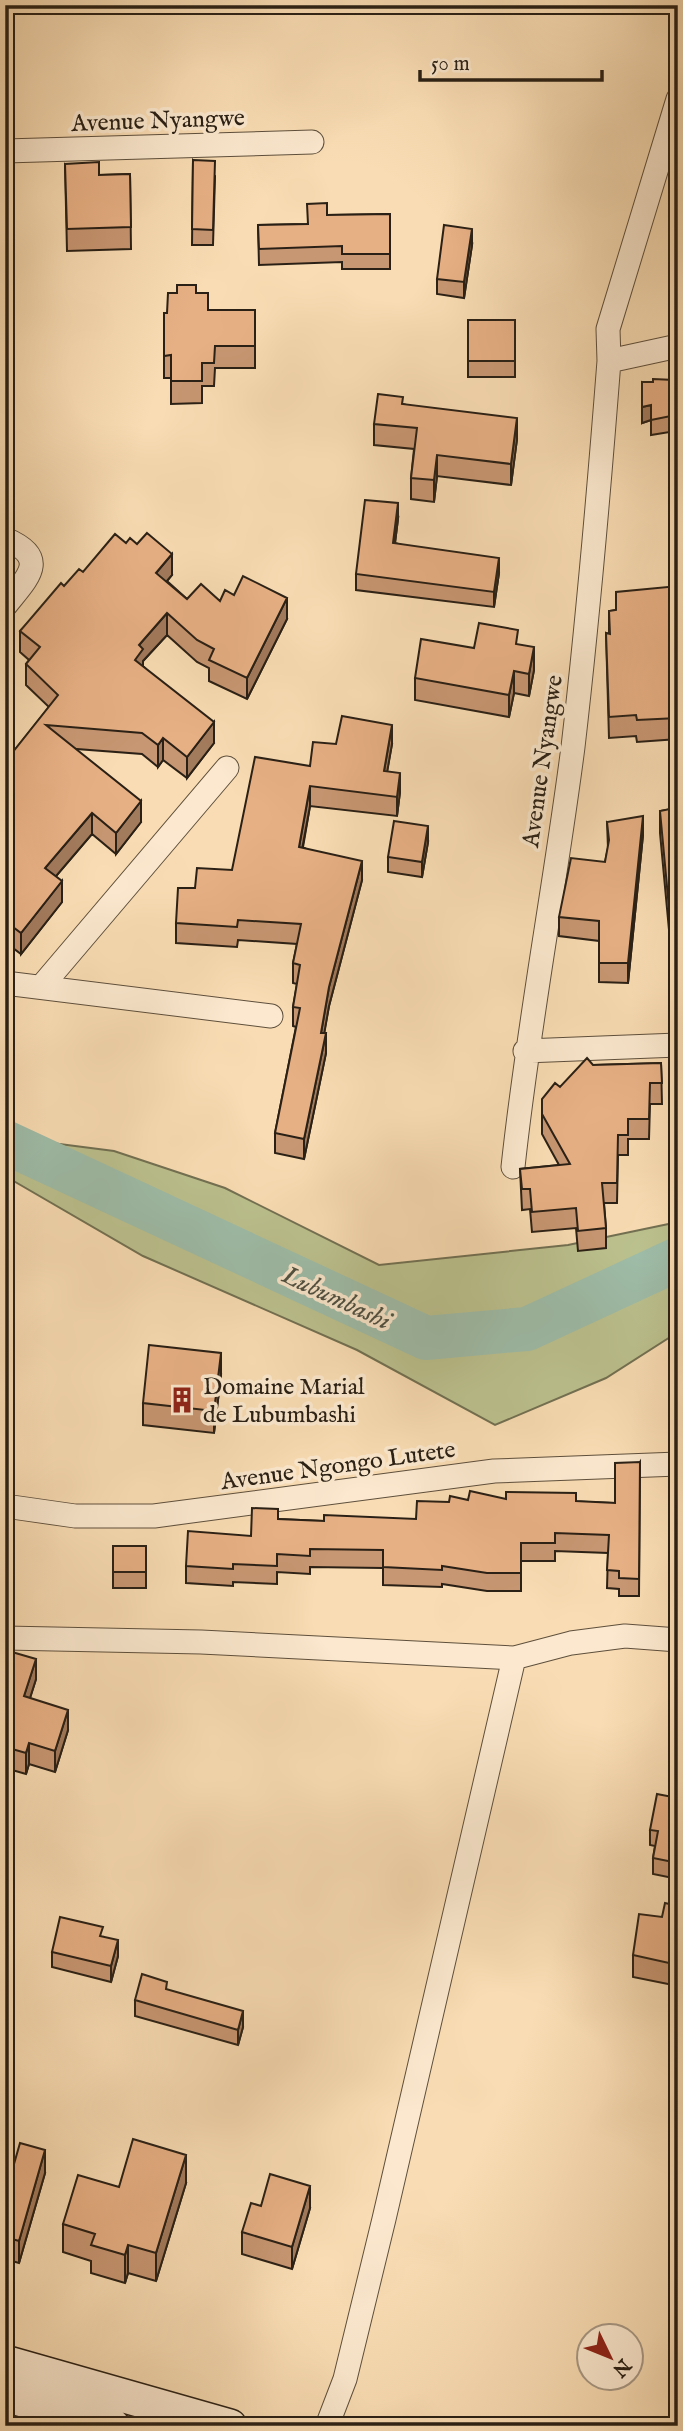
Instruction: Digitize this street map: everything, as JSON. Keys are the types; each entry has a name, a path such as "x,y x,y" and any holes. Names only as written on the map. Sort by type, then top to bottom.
{"main road":[{"path":"5,2362 230,2426"},
{"path":"5,2395 113,2426"}],"street":[{"name":"Avenue Nyangwe","path":"513,1167 525,1051 572,749 592,569 609,361 608,329 678,99"},
{"name":"Avenue Nyangwe","path":"5,151 312,142"},
{"path":"609,361 678,346"},
{"path":"5,539 26,550 31,557 32,567 31,574 5,606"},
{"path":"41,987 227,768"},
{"path":"5,983 271,1016"},
{"path":"525,1051 678,1045"},
{"name":"Avenue Ngongo Lutete","path":"5,1506 75,1516 154,1516 494,1471 678,1464"},
{"path":"5,1638 201,1642 514,1658 571,1643 625,1636 678,1640"},
{"path":"327,2426 345,2379 384,2219 514,1658"}],"green space":[{"path":"5,1137 114,1151 225,1188 379,1265 568,1245 678,1222 678,1332 606,1378 495,1425 357,1350 143,1256 5,1176"}],"building":[{"path":"193,160 215,161 213,230 192,229"},
{"path":"99,162 99,175 130,174 131,227 67,229 65,164"},
{"path":"327,203 327,215 390,214 390,254 342,254 342,246 259,249 258,225 308,224 307,204"},
{"path":"444,225 472,229 464,282 437,279"},
{"path":"177,285 196,285 196,293 208,293 208,310 255,310 255,346 215,346 214,363 202,363 202,381 171,381 171,355 164,356 164,313 167,313 168,293 177,293"},
{"path":"468,320 515,320 515,361 468,361"},
{"path":"653,379 674,380 672,387 677,390 676,415 651,420 651,405 642,407 642,382 653,382"},
{"path":"378,394 403,397 402,404 517,418 511,464 437,455 434,480 411,478 417,428 374,424"},
{"path":"365,500 398,503 393,543 499,558 494,592 356,574"},
{"path":"147,533 172,554 156,573 187,599 201,584 220,601 225,590 234,595 243,576 287,598 247,678 209,660 214,649 197,640 167,613 139,645 143,649 135,660 214,722 187,757 163,738 158,745 142,733 46,725 141,801 116,833 92,813 45,868 62,881 21,933 5,921 5,762 58,695 26,664 40,647 20,631 61,583 64,586 79,569 83,572 115,534 126,543 130,538 137,544"},
{"path":"678,586 678,718 637,720 636,715 609,717 606,633 610,634 609,611 616,610 616,592"},
{"path":"479,623 518,630 516,644 534,647 529,674 514,671 509,695 415,678 421,639 474,648"},
{"path":"342,716 392,725 384,771 400,773 397,797 310,786 299,847 362,861 329,987 321,1033 326,1033 304,1139 275,1133 300,1008 293,1007 300,965 293,963 301,924 238,920 237,927 176,923 178,888 195,888 197,868 232,870 255,757 310,766 313,742 336,744"},
{"path":"678,784 678,908 669,908 660,811 675,808 672,785"},
{"path":"643,816 628,963 599,963 599,921 559,917 571,858 605,862 609,840 607,822"},
{"path":"394,821 428,826 422,862 388,857"},
{"path":"587,1058 593,1065 661,1063 662,1083 650,1083 649,1119 628,1119 628,1135 618,1135 617,1183 602,1183 606,1228 578,1231 576,1208 532,1212 530,1189 522,1189 520,1169 570,1164 542,1114 542,1099 555,1083 560,1087"},
{"name":"Domaine Marial de Lubumbashi","path":"149,1345 221,1353 214,1411 143,1403"},
{"path":"640,1462 639,1579 619,1578 619,1571 607,1570 609,1535 555,1533 555,1543 521,1543 521,1573 487,1573 442,1566 442,1570 383,1567 383,1550 310,1549 310,1556 277,1554 277,1566 233,1564 233,1569 186,1566 188,1531 251,1536 252,1508 278,1509 278,1519 324,1521 324,1515 416,1519 417,1501 449,1502 450,1496 468,1500 470,1491 506,1499 506,1492 576,1493 576,1501 615,1503 615,1463"},
{"path":"678,1485 678,1519 675,1519"},
{"path":"113,1546 146,1546 146,1572 113,1572"},
{"path":"5,1650 36,1659 24,1696 68,1710 55,1751 29,1743 26,1753 5,1747"},
{"path":"657,1794 678,1798 678,1863 653,1858 658,1831 650,1830"},
{"path":"665,1903 678,1906 678,1965 633,1955 639,1914 662,1917"},
{"path":"60,1917 103,1927 100,1936 118,1940 111,1966 52,1952"},
{"path":"142,1974 167,1982 166,1989 243,2011 238,2030 135,2000"},
{"path":"133,2139 186,2155 156,2253 128,2245 125,2255 91,2245 95,2234 63,2224 78,2175 119,2187"},
{"path":"20,2143 45,2150 19,2241 5,2237 5,2169 12,2171"},
{"path":"270,2174 310,2186 292,2247 242,2232 251,2203 261,2206"}],"waterway":[{"name":"Lubumbashi","path":"5,1142 426,1338 527,1329 678,1259"}],"place":[{"name":"Domaine Marial de Lubumbashi","path":"182,1400"}]}
